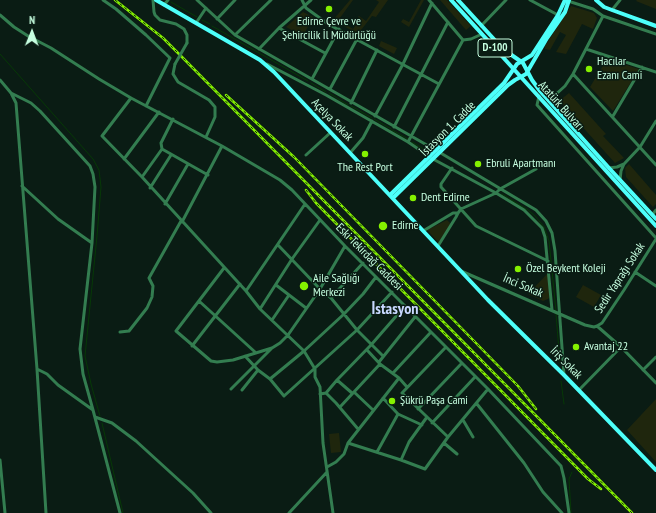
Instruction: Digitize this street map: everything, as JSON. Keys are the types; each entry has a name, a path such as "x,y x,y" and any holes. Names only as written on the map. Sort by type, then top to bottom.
{"main road":[{"name":"Atatürk Bulvarı","path":"451,0 656,226"},
{"name":"Atatürk Bulvarı","path":"458,0 503,49 521,61 540,91 656,219"},
{"name":"İstasyon 1. Cadde","path":"391,196 431,158 504,83 517,64 534,53 567,0"},
{"path":"528,71 564,12 567,0"},
{"path":"596,0 604,7 656,26"},
{"name":"Açelya Sokak","path":"160,2 260,60 274,72 391,196"},
{"name":"İstasyon 1. Cadde","path":"437,151 508,85 526,74 528,71"},
{"name":"İnci Sokak","path":"391,196 461,271"},
{"name":"İriş Sokak","path":"461,271 656,470"}],"street":[{"path":"103,0 116,9 170,58 146,106"},
{"path":"153,0 153,10 155,15 160,20 176,24 184,28 187,35 187,43 175,64 173,74 178,82 209,100 215,107 215,117 206,137"},
{"path":"153,10 160,2 168,0"},
{"path":"198,0 235,35 351,103 437,151 536,210 546,221 552,233 555,251 564,375"},
{"path":"217,19 235,0"},
{"path":"235,35 271,0"},
{"path":"302,0 305,6 312,13 439,84"},
{"path":"258,49 311,0"},
{"path":"429,0 463,40"},
{"path":"481,26 506,0"},
{"path":"530,0 558,15"},
{"path":"567,0 593,9 603,16 656,34"},
{"path":"612,10 620,0"},
{"path":"375,116 403,64 432,4"},
{"path":"196,23 206,8"},
{"name":"Eski Tekirdağ Caddesi","path":"0,15 28,36 51,48 131,98 222,146 280,180 292,190 345,246 488,389 561,466 569,513"},
{"path":"554,96 565,86 573,74 603,16"},
{"path":"394,127 448,22"},
{"path":"279,28 325,53"},
{"path":"312,79 339,29"},
{"path":"463,40 471,39 482,34"},
{"path":"330,90 357,39"},
{"path":"408,142 463,40"},
{"path":"586,49 656,72"},
{"path":"351,103 377,50"},
{"path":"260,60 308,84 408,142 431,158 452,168 524,210 542,228 545,237 552,310"},
{"path":"613,116 642,67"},
{"path":"573,74 613,116 656,165"},
{"path":"0,80 11,93 16,103 37,369 46,513"},
{"path":"11,93 31,102 90,166 93,174 95,187 92,243 80,349 83,374 120,513"},
{"path":"539,96 536,105 656,239"},
{"path":"131,98 102,136 142,177 150,188 240,284 260,309 304,351 315,369 315,377 320,387 320,414 333,513"},
{"path":"124,159 159,112"},
{"path":"173,119 160,143 162,149 208,175"},
{"path":"350,153 363,138 372,121"},
{"path":"620,180 620,175 624,164 640,147 656,122"},
{"path":"306,155 330,133"},
{"path":"120,332 129,331 147,308 152,297 153,286 149,278 208,175 222,146"},
{"path":"142,177 162,149"},
{"path":"150,188 171,154"},
{"path":"592,166 593,156"},
{"path":"165,204 188,164"},
{"path":"609,168 624,164"},
{"path":"452,168 441,184 441,187 476,226 548,261"},
{"path":"438,246 461,209 496,193 500,189 536,169"},
{"path":"22,186 58,219 92,243"},
{"path":"246,291 305,204"},
{"path":"652,215 656,210"},
{"path":"423,231 453,213 458,213"},
{"path":"260,309 292,259 320,220"},
{"name":"Sedir Yaprağı Sokak","path":"598,326 607,316 656,239"},
{"path":"278,245 320,289 331,298 357,330 383,356"},
{"path":"224,268 176,331 192,346 211,360 217,362 233,360 272,348 280,344 320,289 345,246"},
{"path":"331,298 363,263"},
{"name":"İnci Sokak","path":"461,271 585,325 594,327 598,326"},
{"path":"635,272 656,286"},
{"path":"270,379 304,351 344,314 363,294 376,277"},
{"path":"192,346 240,284"},
{"path":"276,285 306,308"},
{"path":"245,356 258,370 270,379 284,396 357,330 392,292"},
{"path":"272,320 288,295"},
{"path":"542,305 551,300"},
{"path":"199,301 255,352"},
{"path":"320,394 326,393 367,350 405,306"},
{"path":"340,407 379,363 415,316"},
{"path":"598,326 656,383"},
{"path":"393,374 431,332"},
{"path":"446,347 402,393 448,437"},
{"path":"579,390 621,347"},
{"path":"231,388 272,348"},
{"path":"367,350 379,363 399,378 407,388"},
{"path":"643,370 656,357"},
{"path":"418,409 462,363"},
{"path":"37,369 47,374 58,385 93,410"},
{"path":"242,390 258,370"},
{"path":"432,423 476,377"},
{"path":"327,468 344,454 348,443 358,429 399,378"},
{"path":"337,380 373,410"},
{"path":"348,443 424,469 448,437 488,389"},
{"path":"326,393 358,429"},
{"path":"382,398 398,414 422,425"},
{"path":"477,404 524,463 543,492 562,513"},
{"path":"376,452 398,414"},
{"path":"95,417 112,424 136,441 193,493 211,513"},
{"path":"401,460 409,442 427,417"},
{"path":"462,420 472,437"},
{"path":"444,443 457,454"},
{"path":"0,460 5,513"},
{"path":"289,513 327,472"}],"green space":[{"path":"350,0 353,0 337,22 333,20"},
{"path":"376,0 388,0 376,17 372,16 358,34 340,24 342,22 353,29 360,19 358,17 359,16 366,21 379,2"},
{"path":"421,0 424,0 409,27 401,22 403,19 409,22"},
{"path":"440,0 447,0 471,26 466,30"},
{"path":"656,0 656,9 636,1"},
{"path":"571,6 594,13 597,18 593,29 582,24 566,54 556,52 566,35 560,32 550,50 545,49 545,46"},
{"path":"303,12 313,17 303,36 286,27"},
{"path":"381,41 397,48 394,54 379,46"},
{"path":"607,59 639,69 613,111 590,87"},
{"path":"569,93 606,134 603,136 624,158 615,163 559,101"},
{"path":"629,164 656,195 656,204 653,207 626,177 625,168"},
{"path":"447,220 451,224 439,243 427,230"},
{"path":"549,272 549,298 543,301 528,294"},
{"path":"583,285 601,295 594,307 576,297"},
{"path":"656,399 656,462 627,430"},
{"path":"339,433 341,452 331,453 329,434"}],"waterway":[{"path":"171,2 197,17"},
{"path":"202,20 210,24"},
{"path":"212,26 308,81"},
{"path":"0,54 93,159 99,170 101,187 85,356 100,416"},
{"path":"311,83 326,92"},
{"path":"329,93 348,105"},
{"path":"351,106 372,118"},
{"path":"374,119 391,129"},
{"path":"392,130 408,139"},
{"path":"412,142 430,153"},
{"path":"502,194 528,210 544,227 549,241 556,311"},
{"path":"556,314 560,363"},
{"path":"561,381 564,404"},
{"path":"102,423 123,513"},
{"path":"571,513 569,479 572,472"}],"railway":[{"path":"115,0 163,38 632,513"},
{"path":"226,95 294,157 518,386 536,409"},
{"path":"306,190 316,203 588,479 601,489"}],"place":[{"name":"Edirne Çevre ve Şehircilik İl Müdürlüğü","path":"329,9"},
{"name":"Hacılar Ezanı Cami","path":"589,69"},
{"name":"The Rest Port","path":"365,154"},
{"name":"Ebruli Apartmanı","path":"478,164"},
{"name":"Dent Edirne","path":"413,198"},
{"name":"Edirne","path":"383,226"},
{"name":"Özel Beykent Koleji","path":"518,269"},
{"name":"Aile Sağlığı Merkezi","path":"304,286"},
{"name":"Avantaj 22","path":"576,347"},
{"name":"Şükrü Paşa Cami","path":"392,401"}],"district":[{"name":"İstasyon","path":"395,309"}]}
